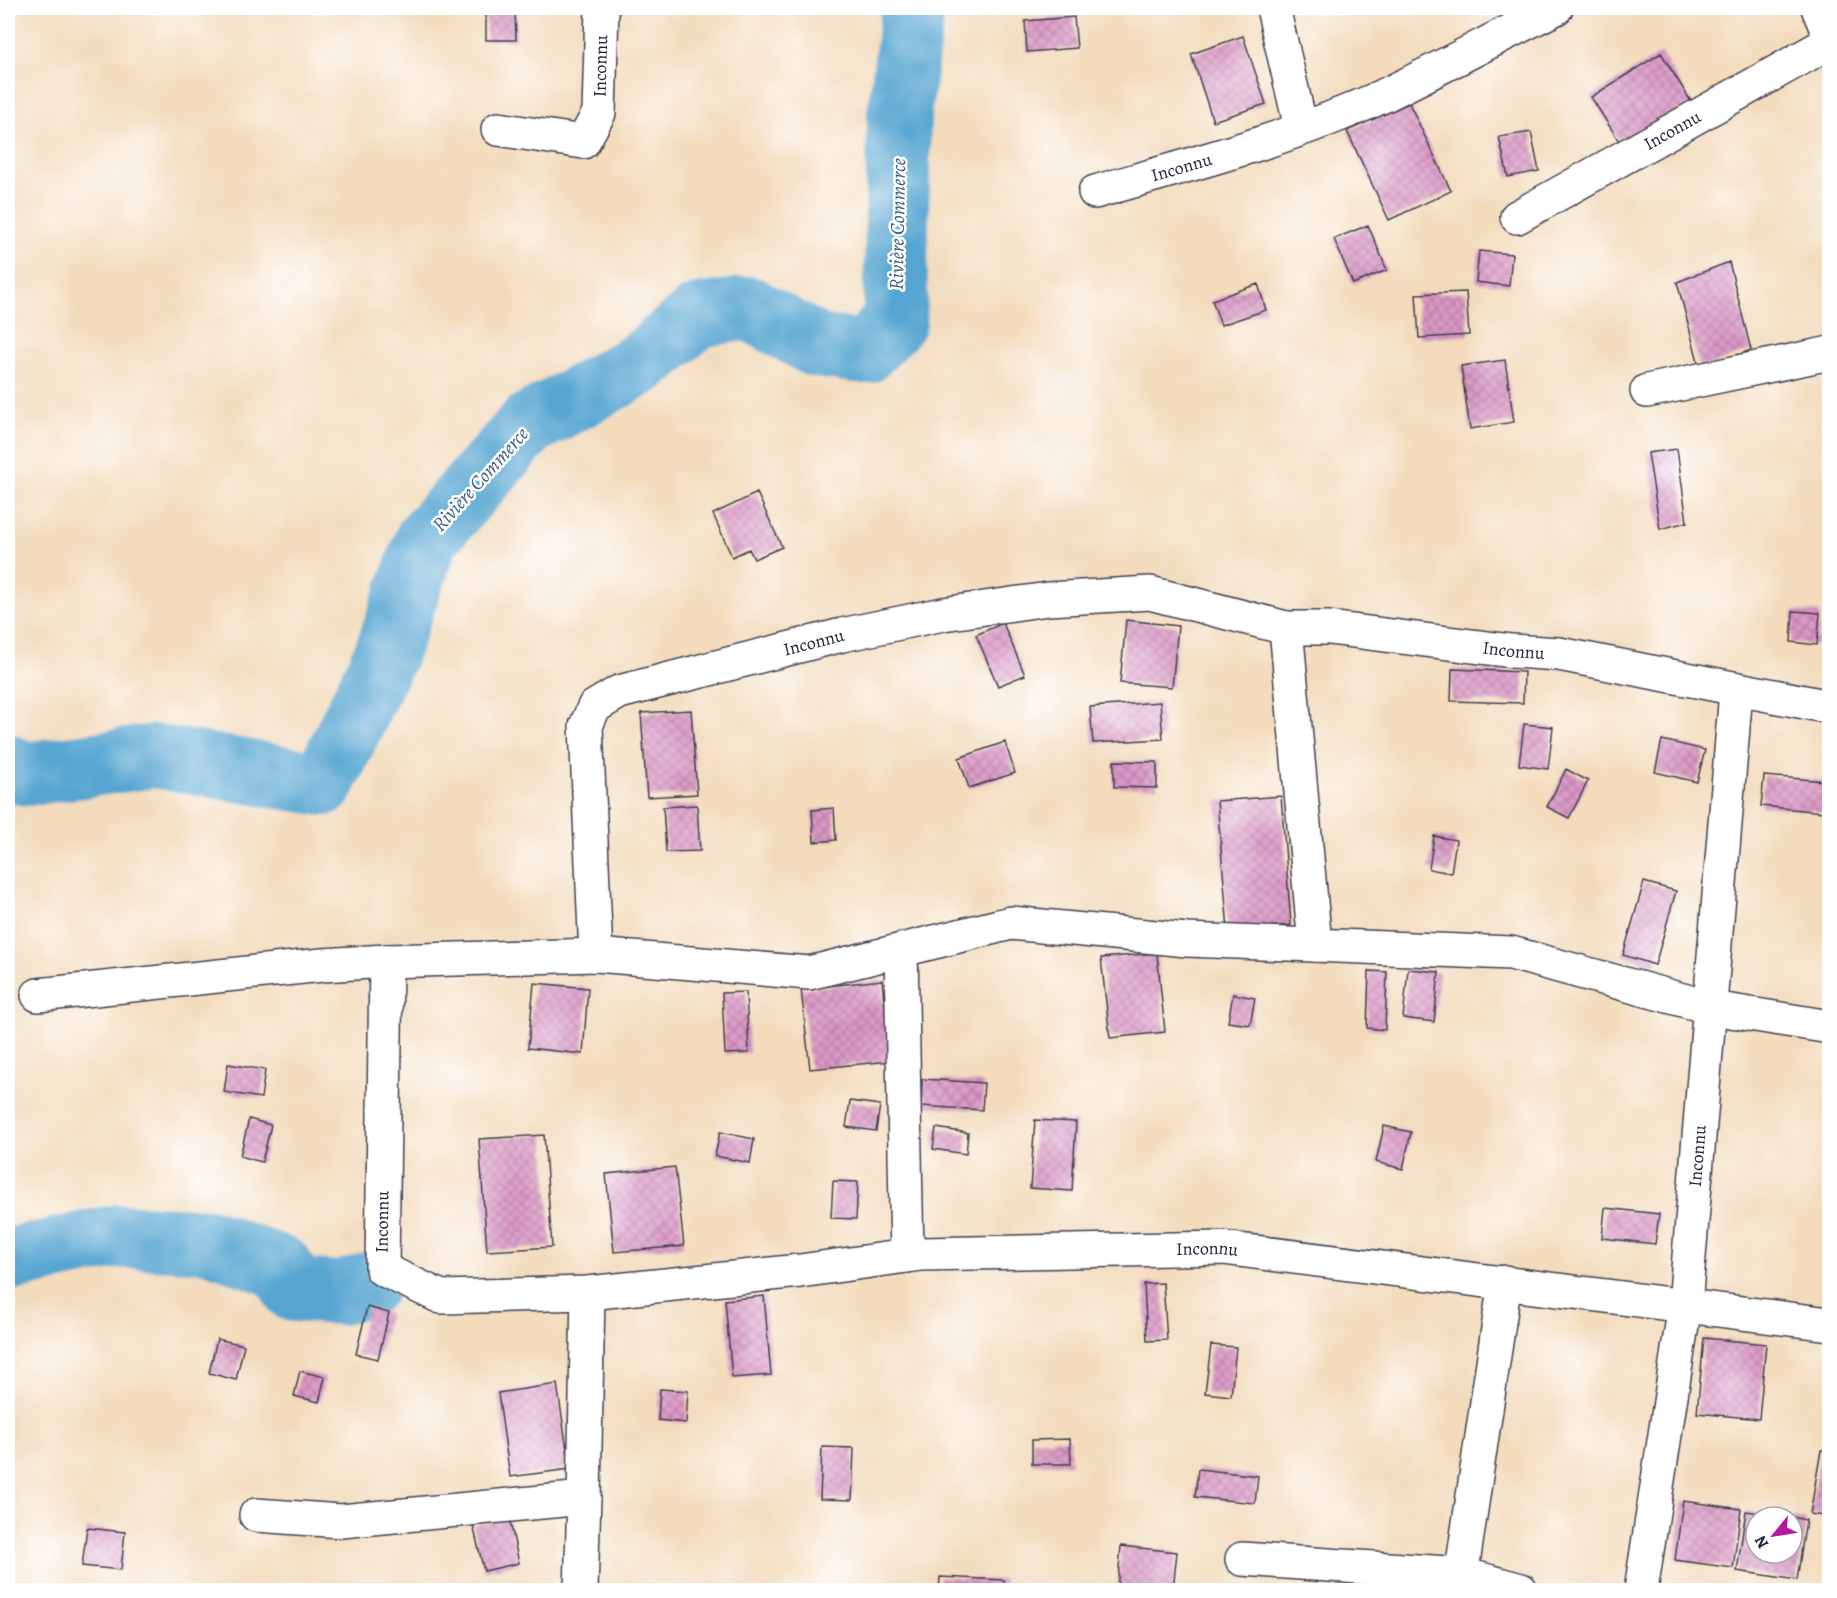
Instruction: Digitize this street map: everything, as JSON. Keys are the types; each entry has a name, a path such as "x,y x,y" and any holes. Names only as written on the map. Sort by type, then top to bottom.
{"street":[{"name":"Inconnu","path":"498,129 583,142 599,113 602,8"},
{"path":"1273,8 1300,128"},
{"path":"1818,8 1830,37"},
{"name":"Inconnu","path":"1095,192 1212,158 1300,128 1384,95 1541,11"},
{"name":"Inconnu","path":"1516,217 1830,42"},
{"path":"1647,391 1830,352"},
{"name":"Inconnu","path":"596,955 586,726 594,707 603,699 619,692 842,635 943,614 1048,599 1150,593 1286,628 1329,628 1512,651 1559,654 1737,691 1830,707"},
{"path":"1286,628 1315,945"},
{"name":"Inconnu","path":"1641,1590 1684,1305 1712,1008 1737,691"},
{"path":"38,995 322,965 596,955 809,973 1011,923 1187,940 1511,953 1712,1008 1830,1028"},
{"path":"901,950 907,1256"},
{"name":"Inconnu","path":"386,961 382,1269 441,1297 588,1293 800,1271 907,1256 1223,1248 1830,1324"},
{"path":"1461,1582 1505,1282"},
{"path":"581,1590 588,1293"},
{"path":"256,1515 340,1521 584,1498"},
{"path":"1242,1558 1521,1590"}],"building":[{"path":"486,8 515,8 516,40 486,40"},
{"path":"1074,17 1077,48 1027,52 1025,21"},
{"path":"1243,36 1266,104 1213,121 1191,54"},
{"path":"1661,53 1692,103 1622,146 1591,97"},
{"path":"1409,103 1451,191 1389,220 1347,131"},
{"path":"1531,132 1539,171 1508,177 1499,137"},
{"path":"1368,225 1387,270 1353,284 1334,239"},
{"path":"1479,251 1512,254 1509,286 1476,282"},
{"path":"1729,262 1751,350 1700,369 1677,282"},
{"path":"1258,284 1266,310 1221,325 1212,300"},
{"path":"1466,292 1469,335 1419,338 1416,294"},
{"path":"1505,360 1514,422 1470,429 1461,366"},
{"path":"1677,449 1687,522 1660,529 1648,453"},
{"path":"757,493 782,547 754,559 749,549 732,557 713,514"},
{"path":"1793,611 1820,613 1817,645 1791,642"},
{"path":"1126,620 1178,626 1172,687 1120,683"},
{"path":"1003,623 1025,675 998,686 976,635"},
{"path":"1452,669 1524,672 1523,703 1451,701"},
{"path":"1160,702 1163,739 1093,743 1090,707"},
{"path":"691,710 697,794 647,797 641,713"},
{"path":"1524,724 1553,727 1548,769 1519,765"},
{"path":"1662,740 1705,750 1697,782 1655,772"},
{"path":"1005,742 1015,773 969,788 959,758"},
{"path":"1114,761 1157,762 1157,788 1114,787"},
{"path":"1566,769 1588,781 1569,818 1547,807"},
{"path":"1764,776 1825,781 1823,812 1761,806"},
{"path":"1281,796 1291,925 1228,930 1217,801"},
{"path":"697,805 700,851 666,852 663,807"},
{"path":"834,808 836,840 814,842 812,810"},
{"path":"1434,836 1456,840 1451,873 1429,869"},
{"path":"1644,882 1676,891 1655,965 1623,955"},
{"path":"1157,953 1165,1032 1110,1038 1101,958"},
{"path":"1408,969 1439,972 1434,1022 1403,1018"},
{"path":"1369,971 1387,972 1385,1030 1367,1028"},
{"path":"882,980 890,1061 810,1069 801,989"},
{"path":"534,983 588,988 583,1054 528,1048"},
{"path":"746,992 749,1053 725,1054 722,993"},
{"path":"1233,994 1255,998 1250,1025 1228,1022"},
{"path":"228,1064 265,1070 261,1098 224,1092"},
{"path":"922,1079 984,1083 982,1110 921,1106"},
{"path":"850,1101 880,1105 876,1131 846,1127"},
{"path":"249,1119 271,1125 262,1162 240,1156"},
{"path":"1035,1120 1076,1122 1072,1191 1030,1188"},
{"path":"1384,1126 1411,1132 1403,1169 1376,1162"},
{"path":"936,1128 968,1133 966,1154 933,1149"},
{"path":"720,1132 754,1139 750,1163 715,1156"},
{"path":"544,1135 552,1247 487,1251 479,1139"},
{"path":"675,1167 684,1246 614,1252 606,1174"},
{"path":"833,1181 858,1182 856,1219 831,1218"},
{"path":"1605,1208 1659,1214 1655,1244 1602,1238"},
{"path":"1163,1283 1167,1340 1147,1341 1144,1284"},
{"path":"764,1296 771,1375 732,1378 725,1300"},
{"path":"367,1307 389,1313 378,1359 356,1354"},
{"path":"1704,1338 1766,1344 1759,1419 1697,1413"},
{"path":"217,1339 244,1345 236,1380 209,1373"},
{"path":"1211,1345 1236,1347 1231,1396 1205,1393"},
{"path":"300,1371 325,1377 319,1402 294,1396"},
{"path":"557,1384 570,1469 510,1477 498,1393"},
{"path":"660,1389 688,1391 686,1423 658,1420"},
{"path":"1070,1439 1071,1464 1032,1464 1032,1440"},
{"path":"822,1447 854,1448 852,1500 820,1499"},
{"path":"1821,1450 1830,1451 1830,1517 1810,1514"},
{"path":"1198,1469 1258,1476 1255,1503 1195,1497"},
{"path":"1683,1501 1741,1509 1733,1568 1675,1560"},
{"path":"509,1517 519,1563 484,1571 473,1525"},
{"path":"1744,1524 1744,1565 1799,1565 1797,1580 1737,1571"},
{"path":"87,1528 125,1532 121,1570 82,1566"},
{"path":"1121,1546 1177,1552 1173,1590 1117,1590"},
{"path":"940,1577 1004,1580 1004,1590 939,1590"},
{"path":"1349,1579 1393,1587 1393,1590 1347,1590"}],"waterway":[{"name":"Rivière Commerce","path":"8,766 26,774 154,756 323,784 386,653 427,538 529,424 640,364 698,316 749,308 817,346 865,352 895,321 899,115 913,8"},
{"name":"Rivière Commerce","path":"8,1260 118,1236 209,1241 282,1268 294,1290 341,1293 368,1284"}]}
